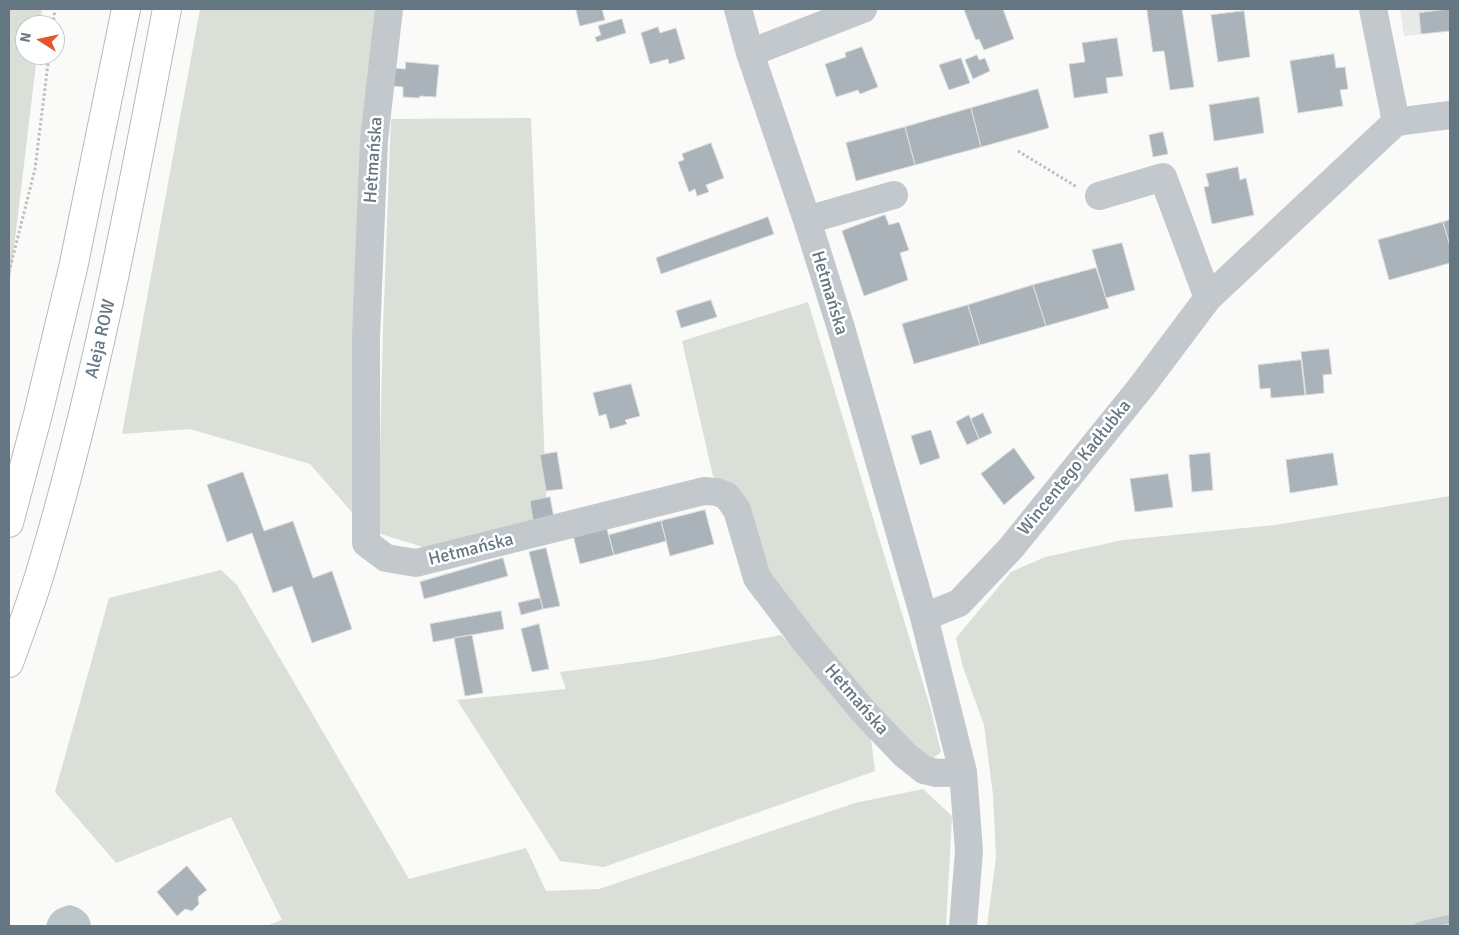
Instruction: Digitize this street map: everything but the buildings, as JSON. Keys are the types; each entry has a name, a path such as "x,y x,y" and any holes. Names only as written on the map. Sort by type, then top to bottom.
{"main road":[{"path":"9,523 38,414 73,268 126,9"},
{"name":"Aleja ROW","path":"9,663 41,571 86,405 128,213 167,9"}],"street":[{"name":"Hetmańska","path":"388,9 374,140 366,327 366,543 386,558 416,563 704,491 717,492 727,496 737,510 757,578 804,640 863,711 904,755 924,770 937,773 963,772"},
{"name":"Hetmańska","path":"738,9 750,53 841,328 924,617 963,772 969,851 962,926"},
{"path":"750,53 863,9"},
{"path":"1373,9 1396,122 1450,115"},
{"name":"Wincentego Kadłubka","path":"924,617 959,603 1011,548 1142,386 1208,298 1396,122"},
{"path":"1099,196 1163,177 1208,298"},
{"path":"806,220 894,196"}],"path":[{"path":"9,272 35,168 48,65"},
{"path":"1018,151 1082,190 1099,196"}],"shaded area":[{"path":"9,9 42,9 41,15 15,15 15,65 36,65 9,290"},
{"path":"200,9 379,9 356,517 310,464 190,429 122,434"},
{"path":"1400,9 1450,9 1450,31 1404,36"},
{"path":"531,118 547,516 426,548 378,533 391,119"},
{"path":"808,302 931,710 941,752 932,759 914,751 776,590 723,482 713,476 682,341"},
{"path":"1450,496 1450,926 987,926 996,857 993,795 984,725 963,667 956,638 1011,572 1045,557 1123,540 1275,525"},
{"path":"221,570 237,585 409,879 526,848 546,891 599,889 855,803 923,789 952,816 946,926 266,926 282,920 231,817 116,863 55,792 109,598"},
{"path":"781,635 870,731 875,771 604,867 560,861 457,700 566,689 560,672 651,660"},
{"path":"70,905 84,912 89,918 91,926 46,926 54,912"}],"waterway":[{"path":"1419,926 1450,919"}]}
